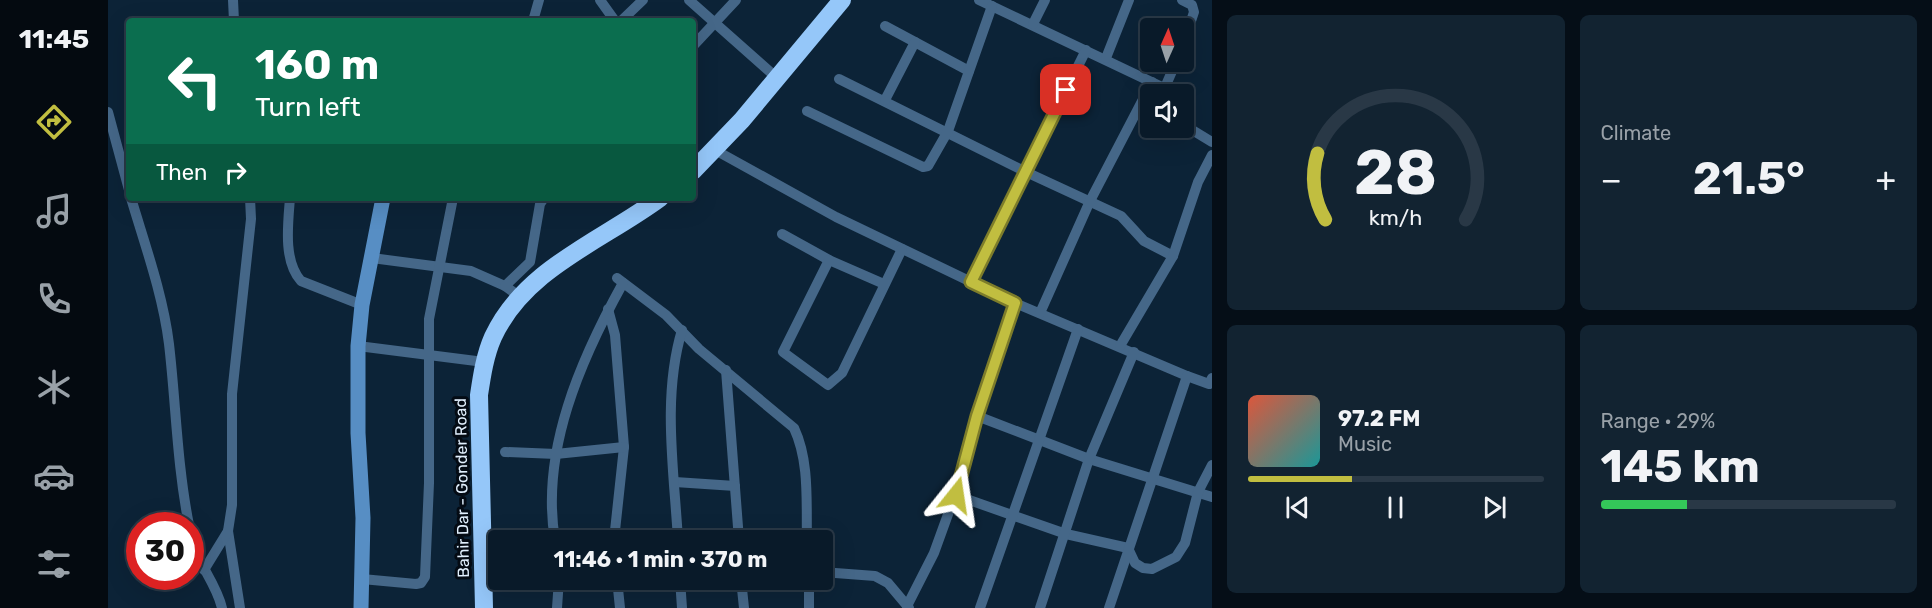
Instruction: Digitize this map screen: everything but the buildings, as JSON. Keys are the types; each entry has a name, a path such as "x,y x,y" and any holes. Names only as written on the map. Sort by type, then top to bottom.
{"highway":[{"path":"696,168 715,150 842,0"},
{"name":"Bahir Dar - Gonder Road","path":"484,608 479,425 484,362 512,291 547,272 655,201"}],"street":[{"path":"233,0 234,18"},
{"path":"534,18 539,0"},
{"path":"600,0 613,18"},
{"path":"624,18 643,0"},
{"path":"689,0 714,25 777,78"},
{"path":"696,43 736,0"},
{"path":"1033,24 1045,0"},
{"path":"1106,58 1129,0"},
{"path":"1182,0 1192,5 1194,12 1192,18"},
{"path":"807,111 923,167 932,163 948,131 969,71 986,2 1152,82 1166,86 1172,72"},
{"path":"885,26 969,71"},
{"path":"885,100 915,42"},
{"path":"971,282 1086,50"},
{"path":"839,79 948,131 1026,172 1121,216 1144,241 1173,256"},
{"path":"108,112 126,179"},
{"path":"1040,313 1090,201 1140,116"},
{"path":"1194,131 1212,142"},
{"path":"715,150 836,217 1015,303 1211,383"},
{"path":"1120,346 1173,256 1198,182 1212,155"},
{"path":"132,201 162,308 169,343 177,438 187,512"},
{"path":"240,608 228,531 233,488 232,394 250,229 250,201"},
{"path":"290,201 289,239 294,274 301,281 362,305"},
{"path":"361,608 358,346 362,305 382,201"},
{"path":"362,579 416,584 421,583 425,577 429,483 427,357 429,319 452,201"},
{"path":"372,258 471,271 512,291 530,262 542,201"},
{"path":"782,234 829,260 884,284"},
{"path":"829,260 783,352 828,385 842,373 902,249"},
{"path":"554,530 550,506 556,454 565,416 576,383 620,280 682,330 699,349 794,428 803,454 807,530"},
{"path":"833,573 875,576 888,583 908,607 934,553 956,495 977,416 1015,303"},
{"path":"609,309 615,335 624,447 615,530"},
{"path":"980,608 1078,329"},
{"path":"677,530 670,423 674,356 682,330"},
{"path":"358,346 427,357 484,362"},
{"path":"1040,608 1089,459 1134,352"},
{"path":"726,370 738,530"},
{"path":"1109,608 1187,375"},
{"path":"977,416 1089,459 1212,497"},
{"path":"505,452 556,454 624,447"},
{"path":"1128,548 1135,563 1143,568 1152,568 1176,557 1185,543 1198,492 1212,465"},
{"path":"675,482 735,486"},
{"path":"956,495 1066,534 1128,548"},
{"path":"222,608 204,570 228,531"},
{"path":"556,608 558,590"},
{"path":"618,590 620,608"},
{"path":"681,590 682,608"},
{"path":"742,590 744,608"},
{"path":"809,590 809,608"}],"route":[{"path":"956,495 977,416 1015,303 971,282 1066,90"}]}
